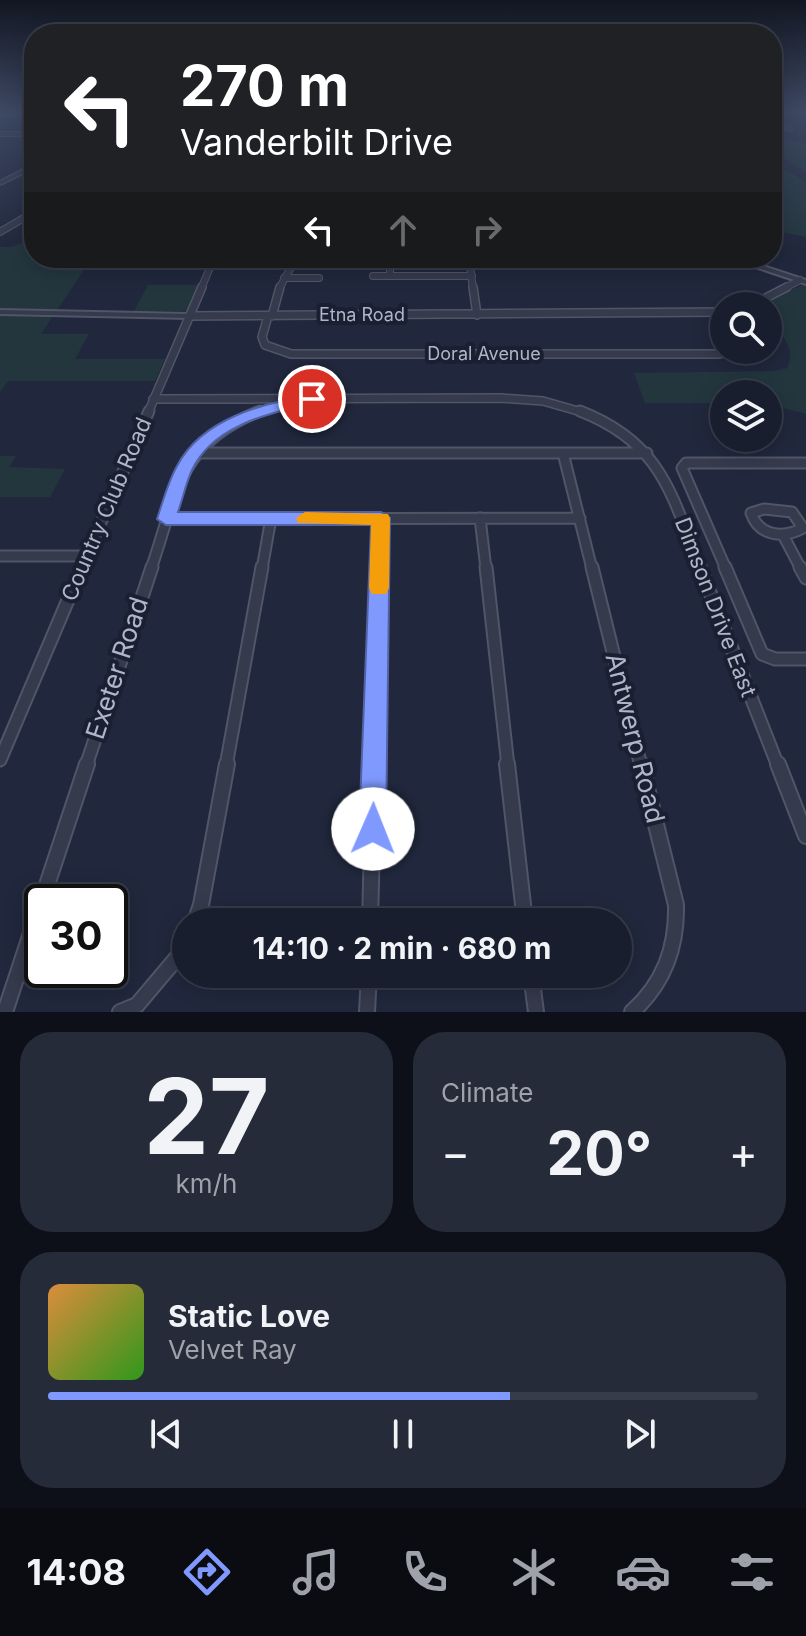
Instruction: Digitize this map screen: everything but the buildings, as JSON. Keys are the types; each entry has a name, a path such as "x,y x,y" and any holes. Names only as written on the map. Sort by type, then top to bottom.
{"street":[{"path":"0,183 24,169"},
{"path":"0,232 24,218"},
{"name":"Country Club Road","path":"0,760 210,268"},
{"path":"270,316 290,268"},
{"path":"390,268 390,276"},
{"path":"471,268 477,315"},
{"path":"763,268 803,281"},
{"path":"373,276 472,276"},
{"path":"284,278 319,278"},
{"path":"780,292 803,281"},
{"name":"Etna Road","path":"0,312 189,316 710,313"},
{"name":"Doral Avenue","path":"270,316 262,337 265,345 291,354 710,354"},
{"path":"153,399 312,399"},
{"name":"Dimson Drive East","path":"312,399 522,399 583,411 628,435 647,453 665,478 806,836"},
{"name":"Exeter Road","path":"5,1012 178,482 195,453 213,435 243,417 269,407 312,399"},
{"path":"195,453 647,453"},
{"name":"Antwerp Road","path":"563,453 676,905 674,946 661,979 650,996 632,1012"},
{"path":"806,463 686,463 682,468 762,654 775,659 806,659"},
{"path":"783,535 803,528 792,512 764,509 751,513 761,530 783,535 806,578"},
{"path":"200,908 271,518"},
{"path":"370,908 381,518"},
{"path":"480,518 523,908"},
{"path":"166,519 580,518"},
{"path":"0,556 86,556"},
{"path":"120,1012 137,1005 172,966"},
{"path":"367,1012 368,988"},
{"path":"533,988 536,1012"}],"shaded area":[{"path":"783,157 806,157 806,172"},
{"path":"782,167 806,182 806,237 782,232"},
{"path":"24,242 24,268 85,268 41,334 89,334 75,359 165,359 155,381 8,381 0,392 0,247"},
{"path":"148,285 200,285 188,311 134,311"},
{"path":"806,286 806,414 782,408 782,380 710,380 710,403 645,403 634,373 773,371 787,368 790,354 782,336 782,295"},
{"path":"0,456 16,456 9,467 65,469 50,497 0,497"}],"slow traffic":[{"path":"305,518 381,518 379,588"}],"route":[{"path":"312,399 269,407 243,417 213,435 186,465 166,519 381,518 373,829"}]}
